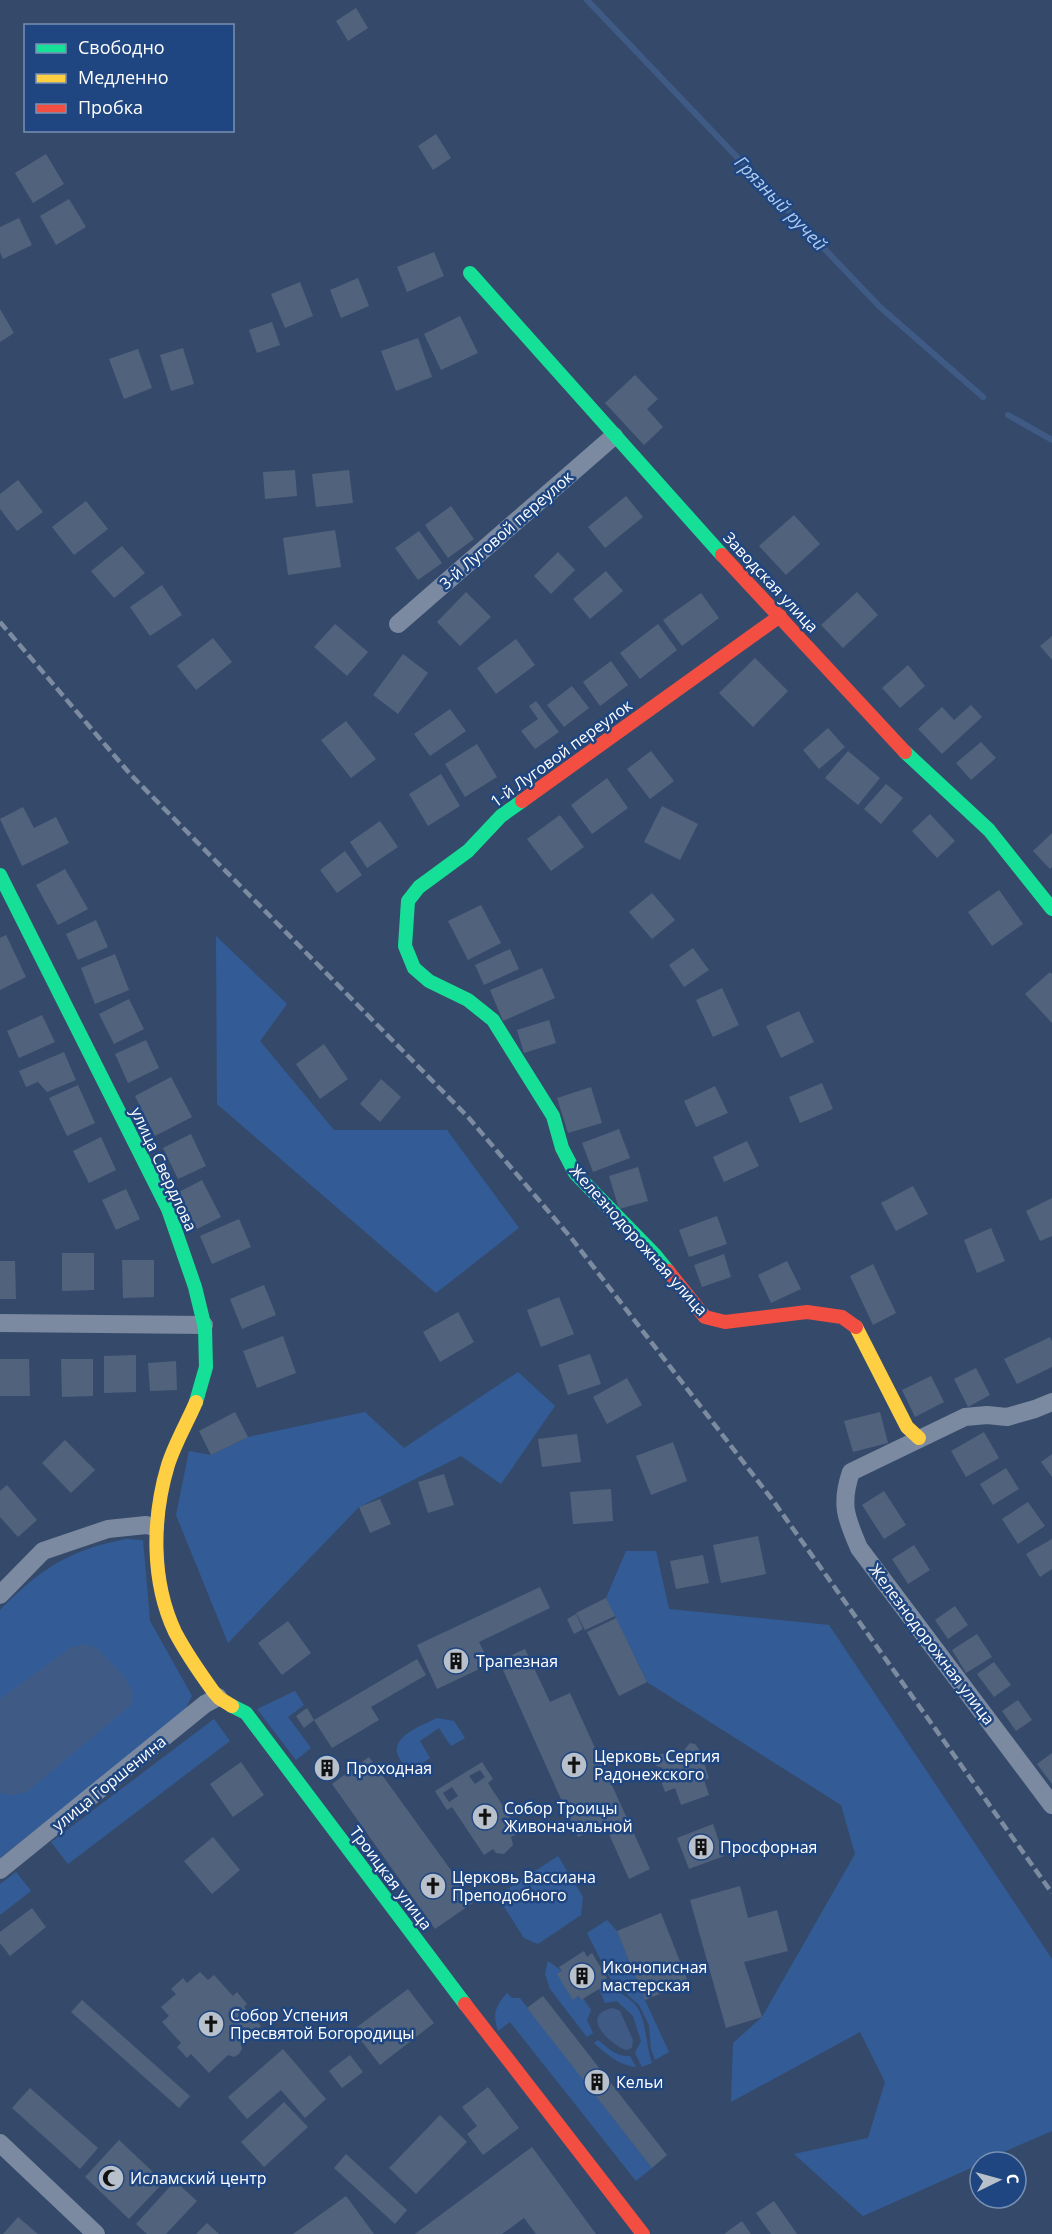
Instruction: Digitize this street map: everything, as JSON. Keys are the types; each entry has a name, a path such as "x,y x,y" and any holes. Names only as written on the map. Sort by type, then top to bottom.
{"street":[{"name":"Заводская улица","path":"470,273 688,519 912,759 989,830 1052,909"},
{"name":"3-й Луговой переулок","path":"398,624 614,436"},
{"name":"1-й Луговой переулок","path":"405,946 408,901 419,886 468,851 501,816 780,616"},
{"name":"улица Свердлова","path":"0,876 168,1209 189,1266 204,1325 207,1350 206,1369 201,1388 168,1464 155,1527"},
{"name":"Железнодорожная улица","path":"405,946 414,968 429,981 468,1000 493,1020 554,1116 562,1148 575,1173 655,1255 705,1317 725,1322 807,1312 843,1317 857,1328 907,1428 920,1438 851,1472 845,1490 846,1519 859,1548 1052,1804"},
{"path":"0,1323 204,1325"},
{"path":"920,1438 965,1417 987,1415 1008,1417 1052,1402"},
{"path":"0,1595 43,1551 108,1528 146,1525 155,1527"},
{"name":"Троицкая улица","path":"155,1527 159,1577 175,1632 218,1697 246,1713 470,2010 643,2234"},
{"name":"улица Горшенина","path":"0,1870 205,1704 218,1697"},
{"path":"0,2143 96,2234"}],"shaded area":[{"path":"216,936 287,1004 260,1041 334,1130 447,1130 519,1228 436,1293 217,1104"},
{"path":"518,1372 555,1406 501,1484 461,1456 359,1507 228,1643 176,1515 189,1451 211,1455 248,1437 365,1412 404,1448"},
{"path":"126,1539 143,1540 150,1621 192,1696 184,1712 0,1858 0,1610 42,1572 57,1563 88,1549"},
{"path":"626,1551 656,1551 669,1609 829,1625 1052,1959 1052,2131 1008,2150 968,2150 968,2169 863,2216 794,2154 868,2138 885,2082 860,2032 731,2102 733,2043 762,2017 855,1854 841,1805 647,1682 606,1598"},
{"path":"82,1644 96,1647 124,1676 133,1693 131,1705 27,1792 14,1795 0,1793 0,1699 70,1648"},
{"path":"295,1691 304,1705 288,1717 311,1748 296,1760 257,1709"},
{"path":"437,1718 454,1721 465,1738 451,1746 439,1728 420,1741 430,1758 409,1772 398,1755 399,1742 410,1732"},
{"path":"214,1719 230,1741 68,1864 51,1842"},
{"path":"558,1856 583,1897 581,1915 538,1944 524,1938 497,1896"},
{"path":"16,1872 31,1891 0,1915 0,1884"},
{"path":"607,1920 617,1931 669,2052 655,2060 651,2049 649,2025 639,2005 611,1980 587,1933"},
{"path":"548,1961 562,1971 574,1999 578,1996 580,2000 583,1998 591,2010 587,2020 593,2033 587,2037 550,1989 545,1974"},
{"path":"602,1981 637,2007 652,2063 642,2067 635,2053 641,2041 633,2016 617,2001 605,2003 599,1989 604,1986"},
{"path":"507,1993 512,1998 520,1998 652,2168 636,2181 510,2022 498,2031 495,2019 496,2010"},
{"path":"613,2008 620,2011 633,2040 632,2048 626,2050 612,2041 597,2023 598,2017 603,2012"},
{"path":"598,2040 616,2053 630,2056 636,2067 618,2062 594,2043"}],"building":[{"path":"356,8 368,28 348,41 336,21"},
{"path":"436,134 451,158 433,170 418,146"},
{"path":"46,154 64,184 33,203 15,173"},
{"path":"69,199 86,227 56,245 40,216"},
{"path":"19,218 32,245 3,259 0,252 0,227"},
{"path":"434,252 444,276 407,292 397,267"},
{"path":"358,278 369,306 341,318 330,290"},
{"path":"300,282 313,316 285,328 271,294"},
{"path":"0,309 14,333 0,342"},
{"path":"460,316 478,353 441,370 424,334"},
{"path":"272,322 280,345 257,353 249,330"},
{"path":"418,338 432,377 396,391 381,351"},
{"path":"183,348 194,384 171,391 160,355"},
{"path":"138,349 152,388 124,399 109,359"},
{"path":"635,375 658,399 647,409 663,427 644,445 605,403"},
{"path":"295,470 297,496 265,499 263,472"},
{"path":"349,470 353,503 316,507 312,474"},
{"path":"18,480 43,512 17,531 0,509 0,494"},
{"path":"626,496 643,517 605,548 588,527"},
{"path":"86,501 108,529 74,555 52,527"},
{"path":"451,506 474,539 448,558 425,525"},
{"path":"794,515 820,544 786,575 759,546"},
{"path":"335,530 341,567 288,575 283,538"},
{"path":"419,531 442,563 418,580 395,548"},
{"path":"122,546 145,573 114,598 91,571"},
{"path":"558,552 575,570 551,594 534,576"},
{"path":"606,571 623,591 590,619 573,599"},
{"path":"162,585 182,615 150,636 130,607"},
{"path":"466,592 491,617 460,646 437,622"},
{"path":"857,592 878,615 843,648 821,625"},
{"path":"701,593 719,618 682,646 663,620"},
{"path":"335,624 368,652 347,676 314,647"},
{"path":"658,624 677,650 640,679 620,653"},
{"path":"1052,636 1052,660 1040,646"},
{"path":"213,638 232,662 196,690 177,666"},
{"path":"516,639 535,665 496,694 477,668"},
{"path":"403,654 428,673 398,714 373,695"},
{"path":"755,658 788,691 753,727 719,693"},
{"path":"611,661 628,685 600,706 583,682"},
{"path":"908,665 925,686 900,708 882,688"},
{"path":"572,686 589,708 564,727 547,705"},
{"path":"536,701 559,732 535,749 521,731 538,719 529,706"},
{"path":"971,705 982,717 942,754 918,729 942,707 954,720"},
{"path":"450,709 466,731 430,756 414,734"},
{"path":"346,721 376,759 351,778 321,740"},
{"path":"828,728 845,747 819,769 803,750"},
{"path":"981,742 996,758 971,780 956,763"},
{"path":"477,744 497,777 465,797 445,764"},
{"path":"651,751 674,781 650,799 627,769"},
{"path":"848,751 880,778 858,805 825,778"},
{"path":"441,774 460,806 428,826 409,794"},
{"path":"607,778 628,808 592,834 571,805"},
{"path":"886,784 903,798 881,824 864,809"},
{"path":"662,806 698,824 680,860 644,842"},
{"path":"23,807 34,828 56,817 69,843 22,866 0,819"},
{"path":"930,814 955,841 937,858 912,831"},
{"path":"560,815 584,847 551,871 527,839"},
{"path":"380,821 398,847 367,868 350,842"},
{"path":"1052,833 1052,867 1050,869 1033,851"},
{"path":"345,851 362,875 337,893 320,870"},
{"path":"65,869 88,909 58,925 36,885"},
{"path":"999,890 1023,924 992,946 968,912"},
{"path":"652,893 675,920 652,939 629,912"},
{"path":"481,905 501,943 468,960 448,921"},
{"path":"96,920 108,947 78,960 66,934"},
{"path":"6,935 26,977 0,990 0,938"},
{"path":"693,948 709,970 684,987 669,965"},
{"path":"510,949 519,969 484,985 475,965"},
{"path":"115,954 129,990 95,1004 81,968"},
{"path":"542,968 555,998 503,1021 490,990"},
{"path":"1050,972 1052,974 1052,1023 1025,994"},
{"path":"722,988 739,1025 713,1037 696,1000"},
{"path":"129,999 144,1029 114,1044 99,1014"},
{"path":"799,1011 814,1042 781,1058 766,1026"},
{"path":"42,1015 55,1042 19,1058 7,1031"},
{"path":"549,1020 556,1043 524,1053 517,1030"},
{"path":"146,1040 159,1068 128,1083 115,1054"},
{"path":"324,1044 348,1079 320,1099 296,1064"},
{"path":"64,1052 76,1080 47,1092 38,1082 26,1087 19,1071"},
{"path":"171,1077 192,1117 155,1136 135,1096"},
{"path":"381,1079 401,1097 380,1122 360,1104"},
{"path":"822,1083 833,1109 800,1123 789,1097"},
{"path":"78,1085 95,1123 67,1136 49,1098"},
{"path":"715,1086 728,1113 696,1127 684,1101"},
{"path":"591,1087 602,1123 568,1133 557,1098"},
{"path":"619,1129 630,1158 593,1172 582,1143"},
{"path":"191,1134 206,1166 178,1179 163,1148"},
{"path":"101,1137 116,1170 89,1183 73,1151"},
{"path":"747,1141 759,1166 724,1182 713,1157"},
{"path":"638,1167 648,1201 619,1209 609,1176"},
{"path":"202,1180 221,1217 197,1229 179,1192"},
{"path":"913,1186 928,1214 896,1231 881,1203"},
{"path":"126,1189 140,1219 116,1230 102,1200"},
{"path":"1052,1198 1052,1236 1040,1241 1026,1211"},
{"path":"717,1216 727,1244 689,1257 679,1230"},
{"path":"239,1219 251,1247 212,1264 200,1236"},
{"path":"991,1228 1005,1261 977,1273 964,1240"},
{"path":"62,1253 94,1253 94,1290 62,1291"},
{"path":"724,1254 731,1277 702,1287 694,1265"},
{"path":"122,1260 154,1260 154,1297 123,1298"},
{"path":"0,1261 15,1261 16,1299 0,1299"},
{"path":"787,1261 801,1289 771,1303 758,1275"},
{"path":"873,1264 896,1313 873,1325 850,1276"},
{"path":"264,1285 276,1315 242,1329 230,1299"},
{"path":"559,1297 574,1334 541,1347 527,1310"},
{"path":"458,1312 474,1342 440,1362 423,1332"},
{"path":"283,1336 296,1373 257,1388 243,1351"},
{"path":"1050,1337 1052,1367 1017,1384 1004,1359"},
{"path":"590,1354 601,1384 568,1395 558,1365"},
{"path":"136,1355 136,1392 104,1393 104,1356"},
{"path":"0,1359 29,1359 30,1396 0,1396"},
{"path":"61,1359 93,1359 93,1396 62,1397"},
{"path":"176,1361 177,1390 150,1391 148,1363"},
{"path":"976,1368 990,1395 968,1407 954,1379"},
{"path":"931,1376 944,1402 915,1417 902,1390"},
{"path":"627,1378 642,1405 607,1424 593,1397"},
{"path":"235,1412 248,1437 211,1455 199,1431"},
{"path":"880,1412 888,1443 853,1452 844,1421"},
{"path":"984,1432 999,1458 966,1477 951,1451"},
{"path":"577,1434 581,1462 542,1467 538,1439"},
{"path":"65,1440 95,1470 71,1493 42,1463"},
{"path":"673,1442 687,1481 651,1495 636,1456"},
{"path":"1052,1454 1052,1477 1041,1462"},
{"path":"1006,1468 1019,1489 993,1505 980,1484"},
{"path":"444,1474 454,1505 428,1513 418,1482"},
{"path":"7,1485 37,1520 18,1537 0,1517 0,1491"},
{"path":"611,1489 613,1521 573,1524 570,1492"},
{"path":"884,1491 906,1525 884,1539 862,1505"},
{"path":"380,1499 391,1524 370,1533 359,1507"},
{"path":"1028,1502 1045,1526 1018,1544 1002,1519"},
{"path":"758,1536 766,1574 721,1583 713,1545"},
{"path":"1052,1539 1052,1569 1040,1577 1026,1554"},
{"path":"914,1545 930,1570 908,1584 892,1559"},
{"path":"703,1555 709,1583 676,1589 670,1561"},
{"path":"540,1587 550,1608 479,1642 490,1664 437,1689 417,1645"},
{"path":"606,1598 615,1616 585,1630 576,1613"},
{"path":"955,1606 968,1625 948,1639 935,1620"},
{"path":"576,1614 583,1629 574,1634 567,1619"},
{"path":"616,1618 647,1682 619,1696 587,1632"},
{"path":"288,1621 311,1653 282,1675 258,1643"},
{"path":"977,1634 992,1657 966,1673 952,1650"},
{"name":"Церковь Сергия Радонежского","path":"525,1649 550,1702 570,1693 650,1869 629,1879 605,1825 578,1837 499,1661"},
{"path":"417,1659 426,1675 371,1707 379,1720 332,1748 314,1720"},
{"path":"994,1662 1011,1685 994,1697 977,1674"},
{"path":"1018,1700 1032,1720 1016,1731 1002,1711"},
{"path":"307,1708 314,1720 304,1728 296,1716"},
{"path":"690,1743 695,1744 699,1749 697,1756 701,1754 709,1778 704,1780 709,1795 681,1805 675,1788 665,1792 657,1770 663,1768 656,1766 655,1759 660,1754 665,1754 670,1761 686,1755 685,1749"},
{"path":"1052,1753 1052,1784 1037,1764"},
{"path":"369,1757 474,1902 435,1929 332,1784"},
{"name":"Проходная","path":"329,1761 334,1769 326,1774 321,1766"},
{"path":"241,1762 264,1795 233,1817 210,1784"},
{"name":"Собор Троицы Живоначальной","path":"482,1762 493,1779 488,1783 520,1832 511,1837 513,1845 504,1854 496,1853 493,1849 484,1855 452,1807 447,1810 435,1791","holes":["480,1770 485,1777 475,1784 469,1776","452,1787 458,1796 449,1802 443,1793"]},
{"name":"Просфорная","path":"713,1824 724,1856 689,1869 677,1838"},
{"path":"213,1837 240,1870 212,1894 184,1861"},
{"path":"740,1886 748,1918 777,1910 788,1951 744,1962 762,2017 726,2028 690,1900"},
{"path":"32,1908 46,1927 10,1956 0,1943 0,1932"},
{"path":"661,1913 688,1982 645,2000 617,1931"},
{"name":"Иконописная мастерская","path":"584,1951 587,1957 592,1953 607,1978 602,1981 604,1986 581,2000 578,1996 573,2000 557,1974 562,1971 559,1967"},
{"name":"Собор Успения Пресвятой Богородицы","path":"200,1972 208,1980 214,1975 233,1996 237,1992 247,2004 244,2007 261,2026 241,2044 242,2049 239,2054 234,2057 228,2055 209,2073 191,2054 187,2058 177,2047 181,2043 162,2022 169,2016 161,2007 176,1994 171,1989 183,1978 187,1983"},
{"path":"408,1989 434,2023 380,2065 353,2030"},
{"name":"Кельи","path":"543,1996 667,2155 652,2168 527,2008"},
{"path":"82,2000 190,2096 179,2108 71,2012"},
{"path":"283,2049 326,2099 305,2118 281,2090 247,2119 228,2097"},
{"path":"350,2055 363,2072 342,2088 329,2071"},
{"path":"488,2087 519,2128 483,2155 467,2134 477,2126 462,2107"},
{"path":"30,2088 98,2148 80,2169 12,2108"},
{"path":"284,2102 308,2127 264,2167 241,2142"},
{"path":"440,2115 467,2142 416,2194 389,2168"},
{"path":"119,2140 153,2172 149,2176 160,2186 129,2219 85,2177"},
{"path":"532,2147 596,2234 536,2234 524,2218 502,2234 415,2234"},
{"path":"346,2154 407,2210 395,2224 334,2168"},
{"path":"175,2181 197,2201 166,2234 147,2234 136,2224"},
{"path":"346,2196 374,2234 293,2234"},
{"path":"774,2201 797,2234 771,2234 756,2213"},
{"path":"18,2217 38,2234 3,2234"},
{"path":"742,2221 751,2234 724,2234"},
{"path":"207,2223 219,2234 196,2234"}],"waterway":[{"name":"Грязный ручей","path":"587,0 880,307 983,397"},
{"name":"Грязный ручей","path":"1008,415 1052,440"}],"railway":[{"path":"0,622 131,775 468,1117 572,1239 774,1502 1052,1893"}],"traffic: fast":[{"path":"470,273 722,555"},
{"path":"905,752 989,830 1052,909"},
{"path":"522,801 501,816 468,851 419,887 408,901 405,946 414,968 429,981 468,1000 493,1020 553,1116 562,1148 575,1173 668,1271"},
{"path":"0,875 168,1209 195,1287 205,1328 206,1367 196,1402"},
{"path":"232,1706 246,1713 465,2004"}],"traffic: slow":[{"path":"856,1327 907,1427 919,1438"},
{"path":"196,1402 171,1457 163,1485 157,1528 158,1571 167,1612 175,1632 213,1691 232,1706"}],"traffic: jam":[{"path":"722,555 905,752"},
{"path":"522,801 780,616"},
{"path":"668,1271 705,1317 725,1322 807,1312 842,1317 856,1327"},
{"path":"465,2004 643,2234"}],"place":[{"name":"Трапезная","path":"456,1661"},
{"name":"Церковь Сергия Радонежского","path":"574,1765"},
{"name":"Проходная","path":"327,1768"},
{"name":"Собор Троицы Живоначальной","path":"485,1817"},
{"name":"Просфорная","path":"701,1847"},
{"name":"Церковь Вассиана Преподобного","path":"433,1886"},
{"name":"Иконописная мастерская","path":"582,1976"},
{"name":"Собор Успения Пресвятой Богородицы","path":"211,2024"},
{"name":"Кельи","path":"597,2082"},
{"name":"Исламский центр","path":"111,2178"}]}
